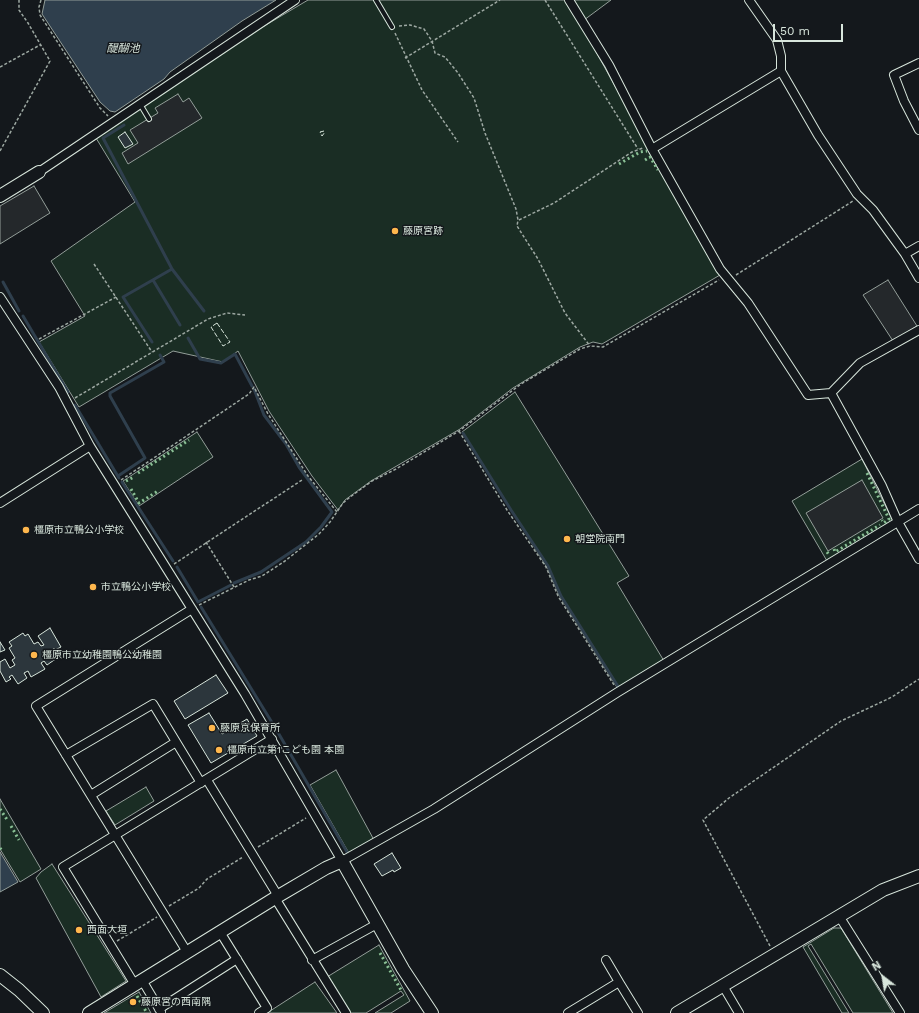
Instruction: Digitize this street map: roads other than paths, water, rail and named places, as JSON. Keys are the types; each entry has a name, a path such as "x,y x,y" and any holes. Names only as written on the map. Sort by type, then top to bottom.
{"street":[{"path":"0,196 39,172 295,0"},
{"path":"569,0 609,65 652,148 720,269 728,277 766,329 808,396 832,393 860,363 919,330"},
{"path":"749,0 777,40 781,56 781,71 818,135 860,198 874,210 905,254 919,278"},
{"path":"919,63 894,74 904,101 919,130"},
{"path":"652,148 781,71"},
{"path":"905,254 919,246"},
{"path":"0,297 68,402 90,446 167,568 272,740 315,812 410,981 432,1013"},
{"path":"832,393 882,486 898,522 919,559"},
{"path":"0,503 90,446"},
{"path":"89,1013 326,868 342,861 434,809 618,692 919,509"},
{"path":"187,952 36,706 141,639 192,609"},
{"path":"66,755 153,704 176,742 251,852 312,960 346,1013"},
{"path":"237,959 160,1011 110,945 63,867 272,740"},
{"path":"91,795 176,742"},
{"path":"677,1013 883,890 919,876"},
{"path":"839,916 900,1013"},
{"path":"312,960 377,924"},
{"path":"220,932 267,1008 259,1013"},
{"path":"606,960 638,1013"},
{"path":"0,975 19,990 43,1013"},
{"path":"568,1013 619,982"},
{"path":"722,986 739,1013"}],"lane":[{"path":"376,0 392,27"},
{"path":"139,104 149,119"}],"water":[{"name":"醍醐池","path":"45,0 276,0 242,21 170,72 164,79 115,112 110,111 100,102 42,14"},
{"path":"0,852 18,882 0,892"}],"waterway":[{"path":"124,125 103,138 172,269 123,297 152,342"},
{"path":"172,269 204,311"},
{"path":"153,280 180,325"},
{"path":"3,282 19,311"},
{"path":"23,316 68,392"},
{"path":"188,338 200,359 221,363 235,354 252,386"},
{"path":"118,476 145,458 110,396 110,393 164,362 160,355"},
{"path":"234,583 261,572 306,542 321,527 332,512 299,467 286,444 264,415 254,389"},
{"path":"75,405 119,478"},
{"path":"463,433 548,566 561,596 619,688"},
{"path":"122,482 173,561"},
{"path":"177,567 198,602"},
{"path":"198,602 231,585"},
{"path":"201,607 276,729 347,852"}],"place":[{"name":"藤原宮跡","path":"395,231"},
{"name":"橿原市立鴨公小学校","path":"26,530"},
{"name":"朝堂院南門","path":"567,539"},
{"name":"市立鴨公小学校","path":"93,587"},
{"name":"橿原市立幼稚園鴨公幼稚園","path":"34,655"},
{"name":"藤原京保育所","path":"212,728"},
{"name":"橿原市立第1こども園 本園","path":"219,750"},
{"name":"西面大垣","path":"79,930"},
{"name":"藤原宮の西南隅","path":"133,1002"}]}
